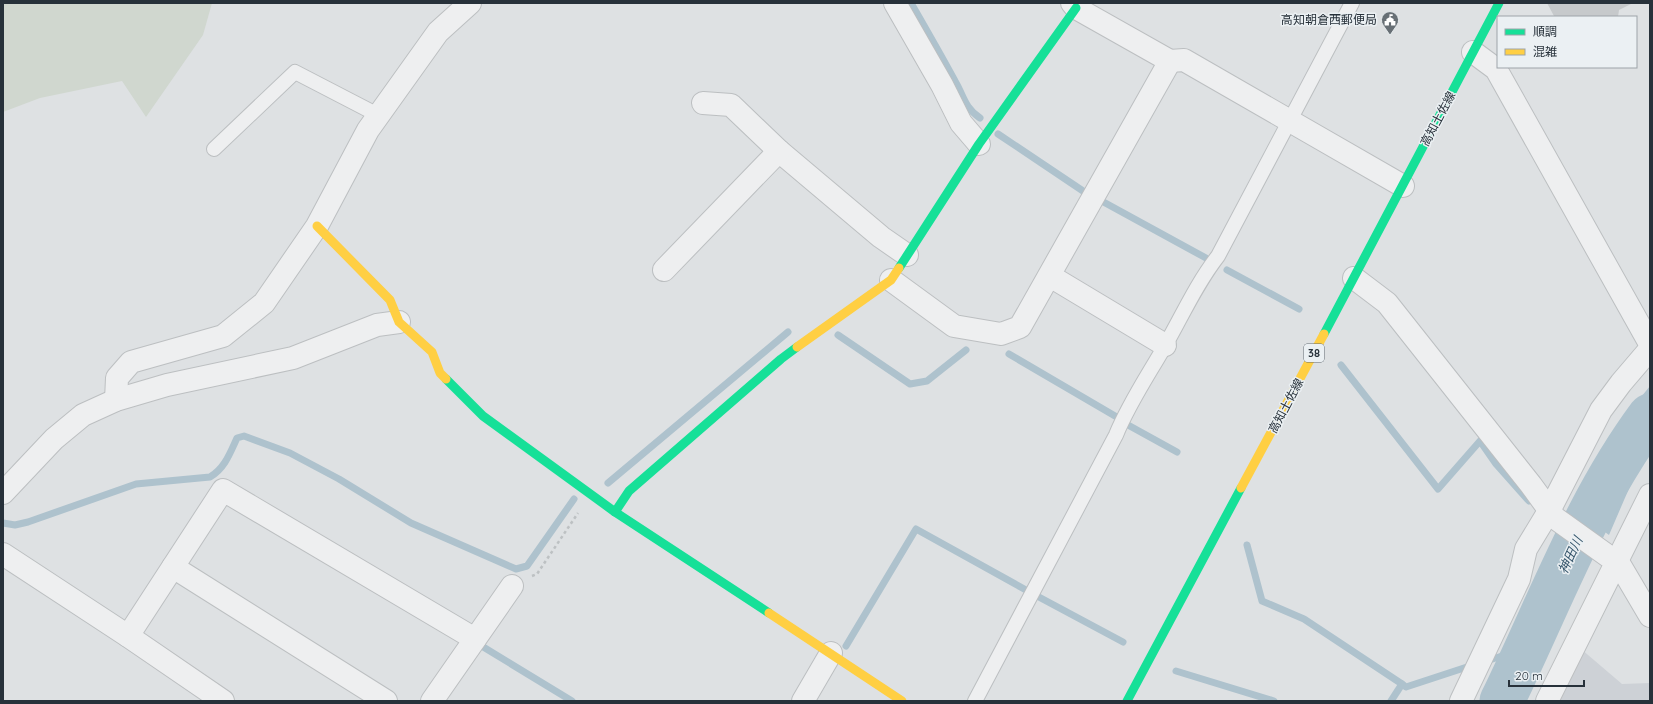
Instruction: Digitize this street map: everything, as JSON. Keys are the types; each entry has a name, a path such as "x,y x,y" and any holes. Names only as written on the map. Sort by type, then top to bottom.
{"street":[{"path":"116,400 117,378 131,362 223,336 264,303 317,226 368,130 378,115 438,32 470,3"},
{"path":"895,3 942,85 961,123 979,144"},
{"name":"高知土佐線","path":"1127,701 1354,278 1499,3"},
{"path":"615,512 629,491 781,359 891,280 979,144 1074,6 1170,61 1184,60 1403,186"},
{"path":"1473,52 1496,70 1650,344"},
{"path":"891,280 954,326 1001,334 1020,327 1170,61"},
{"path":"703,103 731,106 881,238 907,255"},
{"path":"664,270 780,150"},
{"path":"317,226 390,300 399,322 432,352 440,373 484,416 615,512 902,701"},
{"path":"1050,276 1166,345"},
{"path":"1354,278 1386,303 1552,514 1612,558 1650,616"},
{"path":"3,493 54,439 83,415 116,400 167,385 293,358 377,325 399,322"},
{"path":"1461,701 1519,579 1526,549 1552,514 1601,410 1621,383 1650,349"},
{"path":"128,636 223,490 475,639"},
{"path":"1547,701 1612,558 1650,495"},
{"path":"3,554 128,636 223,701"},
{"path":"173,567 386,701"},
{"path":"432,701 512,586"},
{"path":"803,701 831,653"}],"lane":[{"path":"975,701 1116,435 1126,412 1166,345 1207,270 1218,256 1352,3"},
{"path":"214,150 295,72 378,115"}],"path":[{"path":"512,586 537,574 591,494"}],"shaded area":[{"path":"3,3 212,3 203,35 146,117 122,81 40,98 3,112"},
{"path":"1581,649 1622,684 1650,683 1650,701 1556,701"}],"water":[{"path":"1650,386 1650,444 1646,449 1609,535 1579,513 1633,407"}],"building":[{"path":"1547,3 1633,3 1619,10 1618,16 1554,16"}],"waterway":[{"path":"911,3 950,71 967,105 980,118"},
{"path":"998,134 1086,193"},
{"path":"1098,199 1206,258"},
{"path":"1227,270 1299,309"},
{"path":"608,483 788,332"},
{"path":"838,335 910,384 927,381 966,350"},
{"path":"1009,354 1115,416"},
{"path":"1341,365 1438,489 1480,441 1496,464 1529,501"},
{"name":"神田川","path":"1502,701 1587,519 1606,483 1650,416"},
{"path":"1128,425 1177,452"},
{"path":"3,523 15,525 28,522 136,484 210,477 223,465 237,438 244,436 290,453 339,479 411,523 516,569 527,566 574,499"},
{"path":"846,646 916,529 1026,590"},
{"path":"1247,545 1262,601 1304,619 1406,687 1467,667"},
{"path":"1037,596 1123,642"},
{"path":"480,645 572,701"},
{"path":"1486,661 1528,648"},
{"path":"1176,671 1274,701"},
{"path":"1391,701 1402,684"}],"traffic: fast":[{"path":"1324,334 1499,3"},
{"path":"899,268 979,144 1076,8"},
{"path":"615,512 629,491 781,359 797,347"},
{"path":"446,379 483,416 615,512 769,613"},
{"path":"1127,701 1241,488"}],"traffic: slow":[{"path":"317,226 390,300 399,322 432,352 440,373 446,379"},
{"path":"797,347 891,280 899,268"},
{"path":"1241,488 1324,334"},
{"path":"769,613 902,701"}],"place":[{"name":"高知朝倉西郵便局","path":"1390,35"}]}
